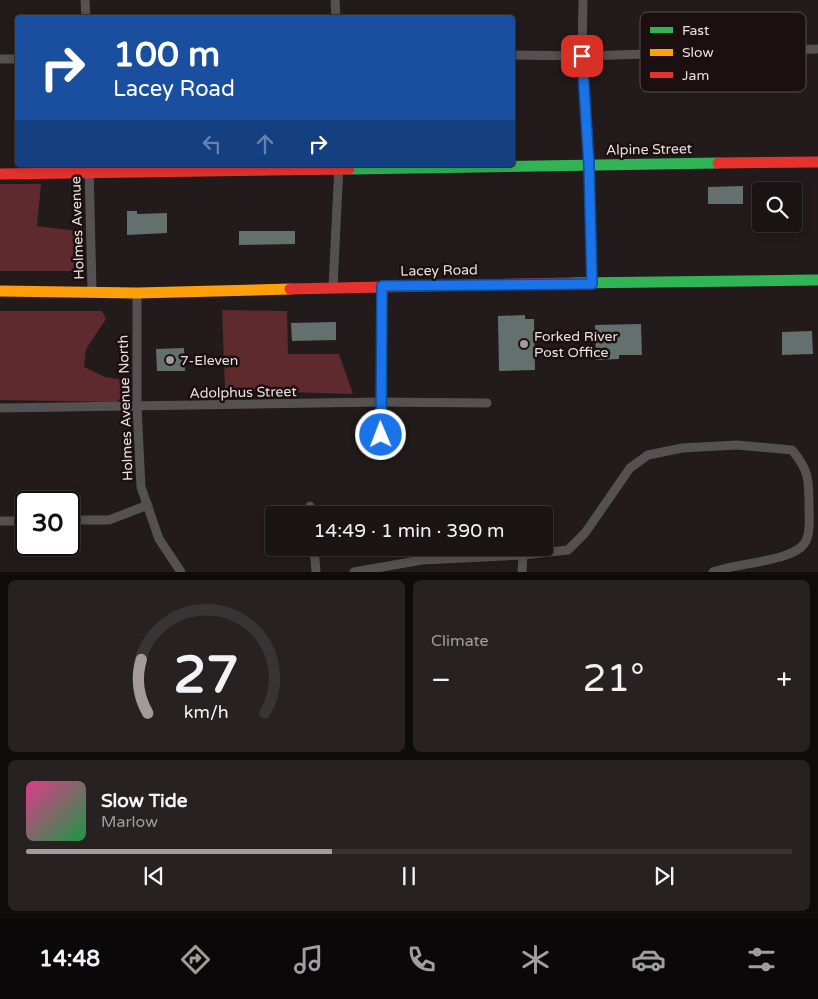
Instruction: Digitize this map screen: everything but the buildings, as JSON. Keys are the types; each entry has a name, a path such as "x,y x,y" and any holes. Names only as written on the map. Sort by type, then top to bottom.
{"main road":[{"name":"Alpine Street","path":"515,166 818,162"},
{"name":"Alpine Street","path":"0,174 89,169 339,167"},
{"name":"Lacey Road","path":"0,291 137,293 382,286 818,280"}],"street":[{"path":"85,0 86,15"},
{"path":"335,0 336,15"},
{"path":"583,0 582,56 589,165 592,284"},
{"path":"515,55 640,54"},
{"path":"0,59 15,59"},
{"path":"333,287 339,167"},
{"name":"Holmes Avenue","path":"89,169 92,291"},
{"path":"382,286 380,402 382,452"},
{"name":"Holmes Avenue North","path":"137,293 139,471 159,539 181,572"},
{"name":"Adolphus Street","path":"0,408 380,402 487,403"},
{"path":"553,552 568,550 575,544 604,508 621,479 637,462 648,455 682,448 737,445 792,450 806,467 809,519 808,536 804,545 793,553 752,564 726,566 713,572"},
{"path":"80,520 109,520 148,506"},
{"path":"0,521 15,521"},
{"path":"315,556 316,572"},
{"path":"354,572 422,560 503,556"},
{"path":"522,572 523,556"}],"shaded area":[{"path":"0,184 41,184 37,226 77,231 77,271 0,271"},
{"path":"222,310 287,311 288,354 339,354 353,394 225,390"},
{"path":"0,311 102,311 106,319 86,349 84,367 105,377 129,381 128,392 116,402 0,400"}],"traffic: fast":[{"path":"515,166 718,163"},
{"path":"349,169 472,167"},
{"path":"572,283 818,280"}],"traffic: slow":[{"path":"0,291 137,293 290,289"}],"traffic: jam":[{"path":"718,163 818,162"},
{"path":"0,174 349,169"},
{"path":"290,289 572,283"}],"place":[{"name":"Forked River Post Office","path":"524,344"},
{"name":"7-Eleven","path":"170,360"}],"route":[{"path":"381,435 382,286 592,284 589,165 582,56"}]}
